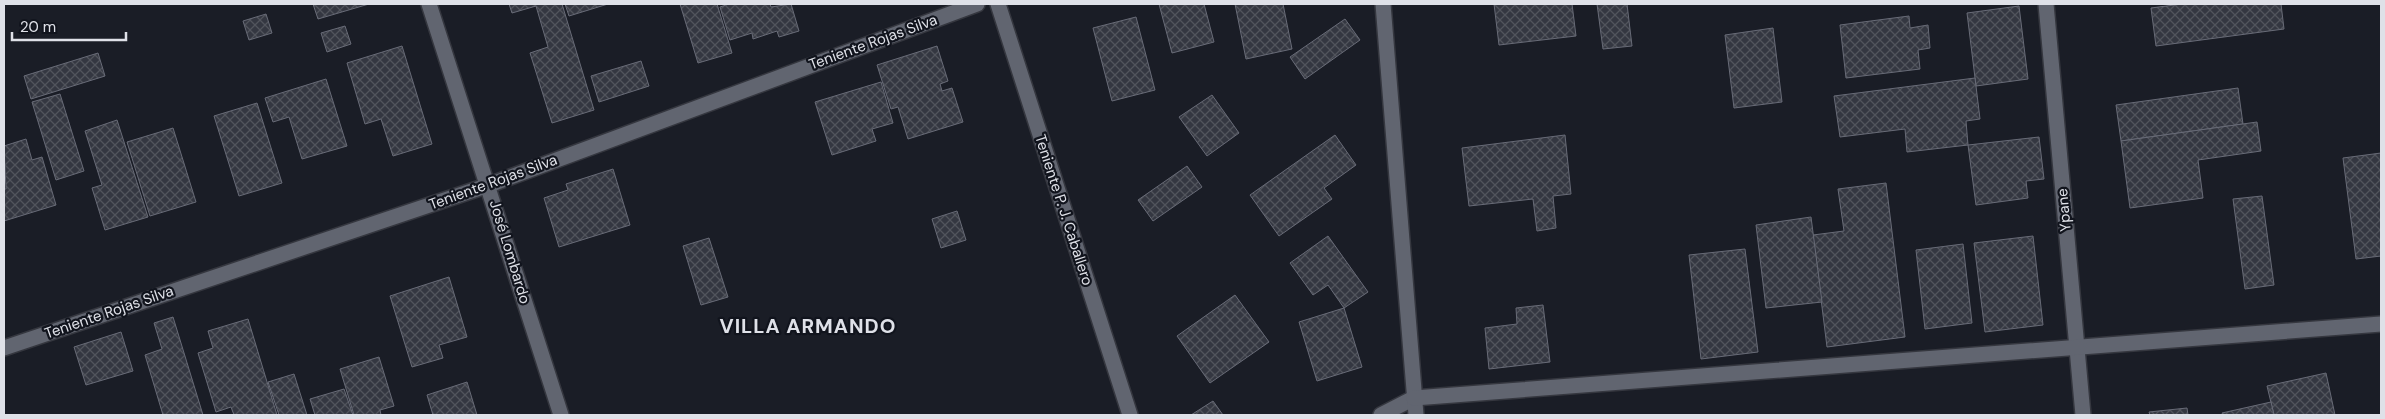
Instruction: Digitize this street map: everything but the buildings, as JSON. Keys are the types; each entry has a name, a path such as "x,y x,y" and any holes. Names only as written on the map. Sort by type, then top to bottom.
{"street":[{"name":"José Lombardo","path":"429,4 489,185 561,415"},
{"name":"Teniente Rojas Silva","path":"4,348 489,185 977,4"},
{"name":"Teniente P. J. Caballero","path":"998,4 1130,415"},
{"path":"1384,4 1416,415"},
{"name":"Ypane","path":"2046,4 2083,415"},
{"path":"1380,415 1414,398 2381,324"}],"district":[{"name":"VILLA ARMANDO","path":"808,326"}]}
